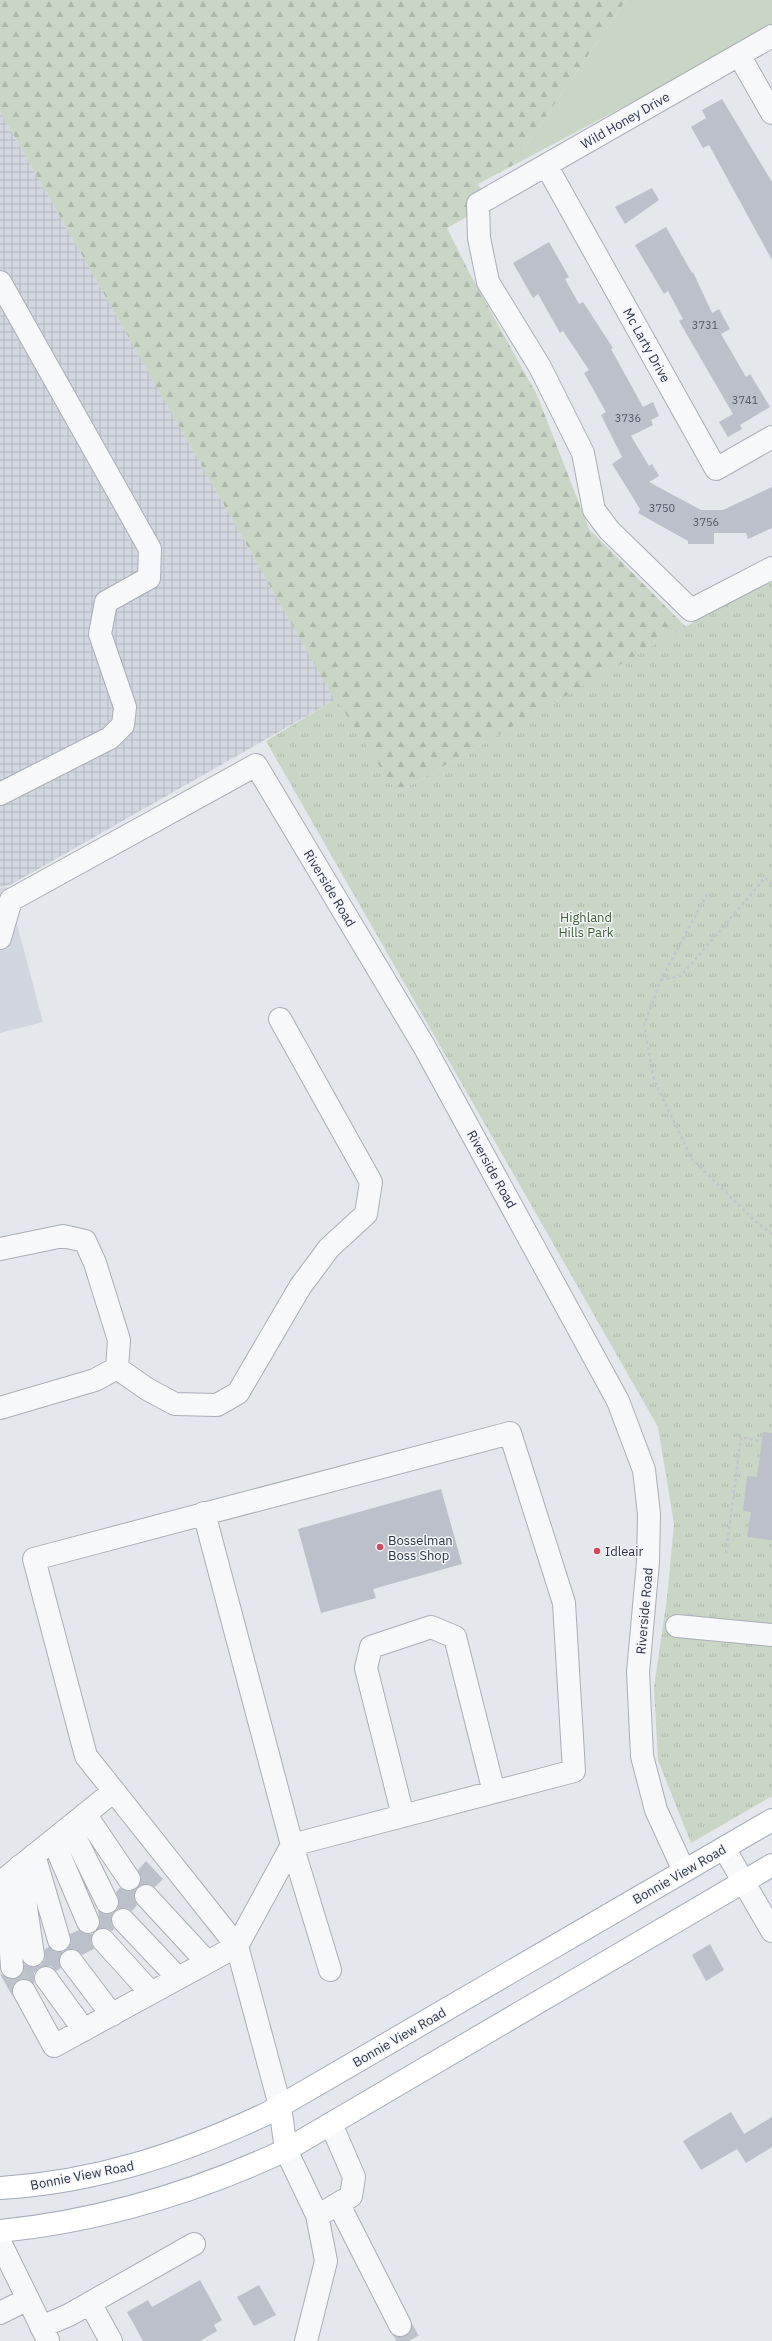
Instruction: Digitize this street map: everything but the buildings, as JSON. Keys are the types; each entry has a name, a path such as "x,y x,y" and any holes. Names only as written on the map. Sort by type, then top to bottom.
{"main road":[{"name":"Bonnie View Road","path":"0,2188 67,2181 138,2165 230,2131 280,2106 772,1820"},
{"path":"0,2231 75,2220 136,2206 200,2187 286,2150 772,1865"},
{"path":"280,2106 286,2150"}],"street":[{"name":"Wild Honey Drive","path":"772,36 478,204 479,238 488,282 540,367 583,453 594,510 609,530 691,610 772,568"},
{"path":"739,55 772,113"},
{"name":"Mc Larty Drive","path":"546,165 716,469 772,437"},
{"path":"0,282 150,549 149,578 106,602 100,634 125,707 123,726 110,738 0,794"},
{"name":"Riverside Road","path":"0,938 10,900 256,765 424,1046 618,1401 644,1470 649,1514 648,1562 638,1672 642,1756 656,1810 684,1871"},
{"path":"117,1368 148,1389 175,1404 218,1405 238,1393 300,1286 329,1248 366,1214 371,1182 280,1019"},
{"path":"0,1249 63,1236 84,1241 95,1262 119,1340 117,1368"},
{"path":"0,1408 95,1380 117,1368"},
{"path":"24,1991 54,2046 237,1946 292,1845 574,1771 564,1603 510,1433 34,1559 86,1756 237,1946 280,2106"},
{"path":"204,1513 292,1845 330,1970"},
{"path":"678,1626 772,1635"},
{"path":"403,1816 366,1668 371,1647 431,1627 455,1637 494,1792"},
{"path":"12,1967 6,1878 114,1791"},
{"path":"77,1820 129,1879"},
{"path":"77,1820 106,1902"},
{"path":"53,1840 88,1922"},
{"path":"724,1848 772,1931"},
{"path":"27,1861 60,1940"},
{"path":"27,1861 33,1955"},
{"path":"146,1896 207,1962"},
{"path":"123,1920 178,1978"},
{"path":"104,1940 150,1994"},
{"path":"71,1961 112,2015"},
{"path":"46,1978 84,2030"},
{"path":"317,2214 338,2205 351,2196 354,2177 331,2124"},
{"path":"286,2150 317,2214 326,2261 306,2341"},
{"path":"338,2205 400,2326"},
{"path":"0,2242 45,2334 90,2303 194,2244"},
{"path":"0,2313 28,2299"},
{"path":"90,2303 111,2341"}],"path":[{"path":"661,980 681,976 765,878 772,883"},
{"path":"707,894 661,980 644,1025 654,1080 692,1159 755,1221 772,1234"},
{"path":"726,1553 741,1437 772,1444"}],"shaded area":[{"path":"0,111 335,700 10,885 0,887"},
{"path":"7,887 43,1022 0,1033 0,888"}],"green space":[{"path":"0,0 626,0 512,166 478,184 490,204 447,228 470,274 537,395 589,529 686,627 390,797 0,111"},
{"path":"626,0 772,0 772,28 512,166"},
{"name":"Highland Hills Park","path":"772,577 772,1796 691,1843 658,1760 654,1687 667,1598 674,1524 658,1427 266,741 336,699 397,793"}],"tunnel":[{"path":"12,1967 24,1991"},
{"path":"400,2325 409,2341"}],"place":[{"name":"Bosselman Boss Shop","path":"380,1547"},
{"name":"Idleair","path":"597,1551"}]}
